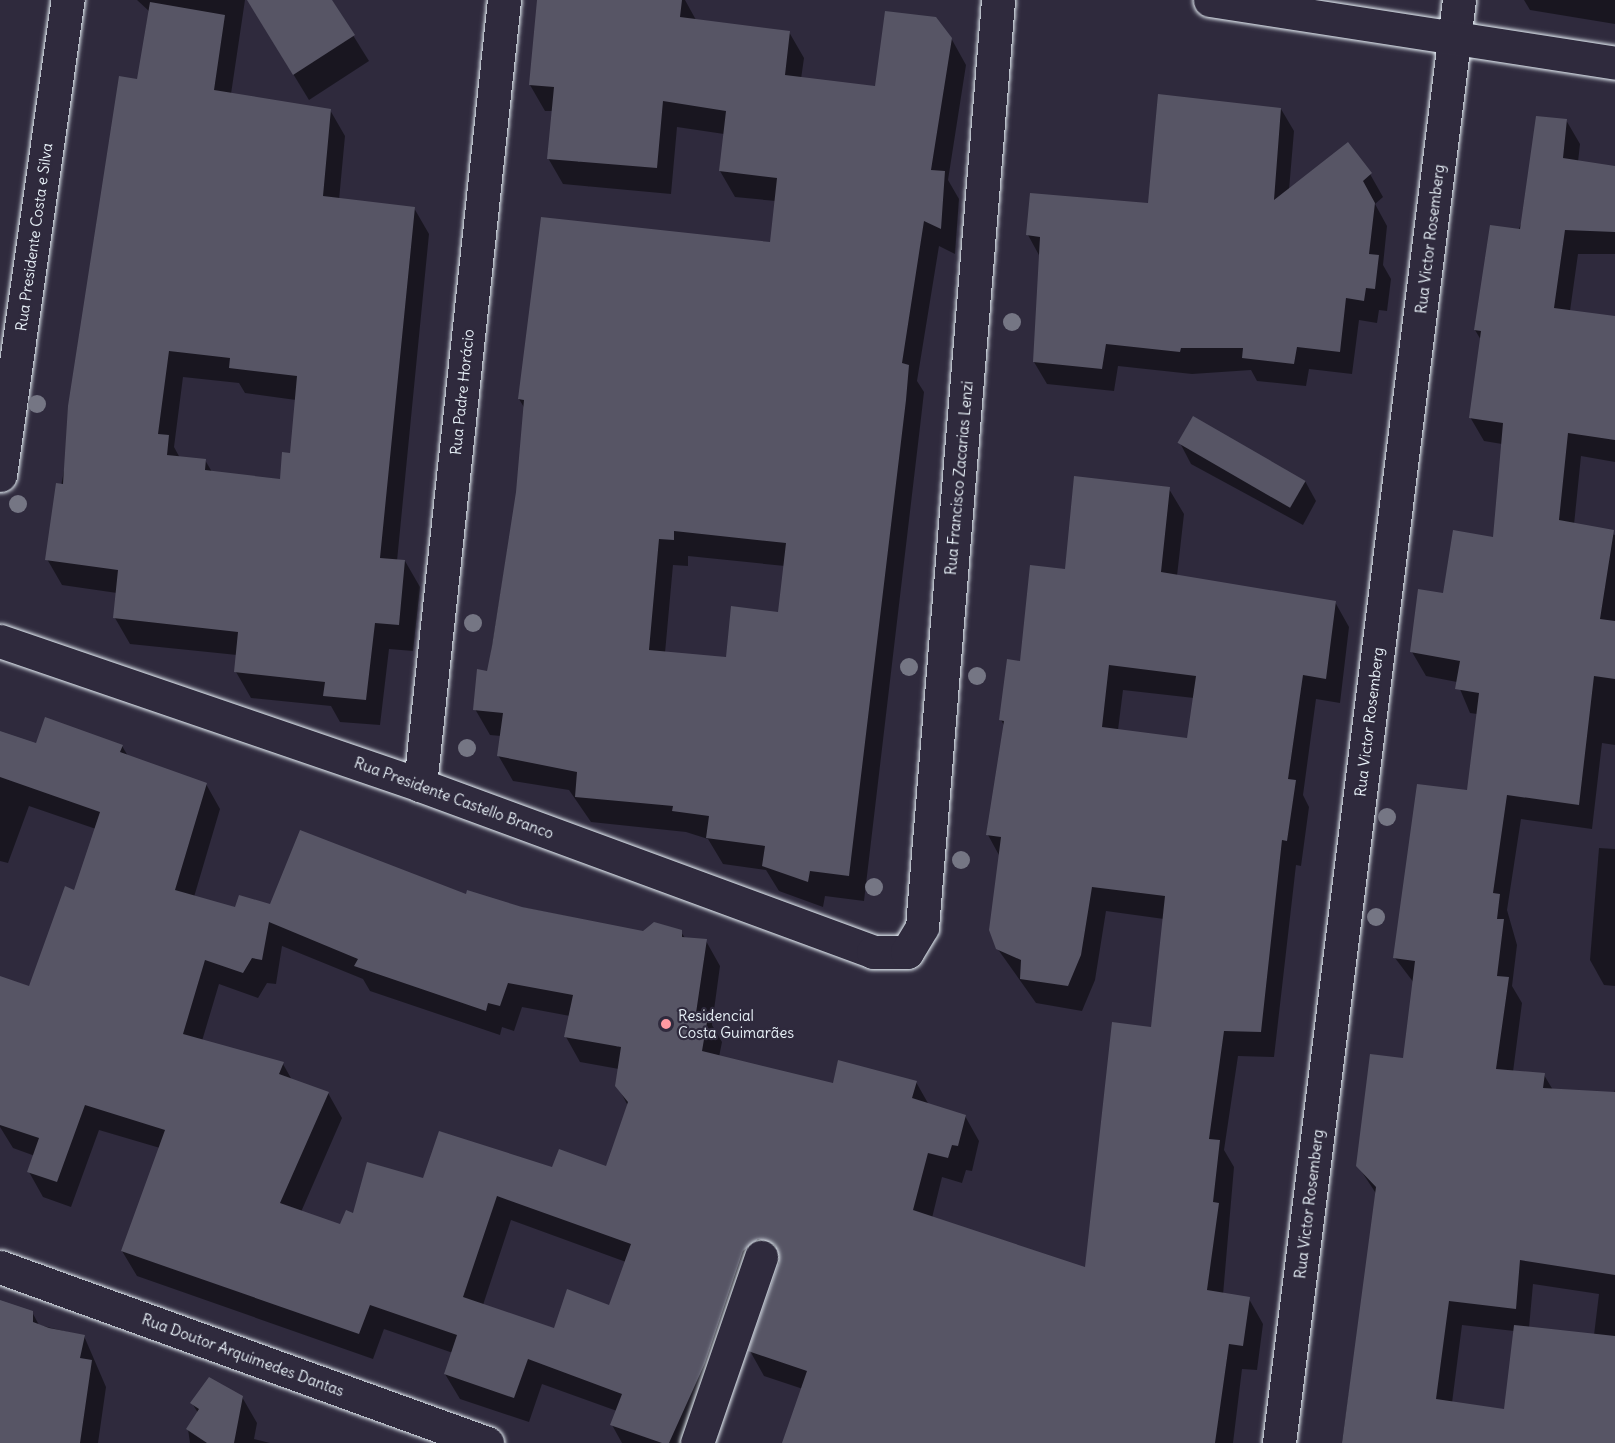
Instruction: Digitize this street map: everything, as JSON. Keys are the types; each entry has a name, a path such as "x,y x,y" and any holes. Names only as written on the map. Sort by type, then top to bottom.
{"street":[{"name":"Rua Presidente Costa e Silva","path":"0,475 68,0"},
{"name":"Rua Padre Horácio","path":"420,785 504,0"},
{"name":"Rua Francisco Zacarias Lenzi","path":"907,952 922,927 998,0"},
{"path":"1210,0 1615,63"},
{"name":"Rua Victor Rosemberg","path":"1279,1443 1459,0"},
{"name":"Rua Presidente Castello Branco","path":"0,641 420,785 873,952 907,952"},
{"path":"697,1443 761,1257"},
{"name":"Rua Doutor Arquimedes Dantas","path":"0,1267 487,1443"}],"building":[{"path":"247,0 332,0 355,35 293,75"},
{"path":"537,0 682,0 680,17 790,31 785,75 875,86 885,11 936,17 952,38 931,170 945,171 941,229 924,221 902,363 909,365 906,400 849,876 810,871 808,882 762,866 765,846 706,838 709,816 672,811 673,806 575,797 577,772 497,756 503,713 473,710 477,669 487,671 492,646 516,492 524,400 518,399 541,217 770,242 777,178 719,171 726,111 663,101 657,168 547,159 554,87 529,85","holes":["674,531 786,543 778,612 731,606 726,657 649,650 659,539 674,540"]},
{"path":"150,2 225,15 214,90 331,109 323,196 415,207 380,558 405,560 399,625 375,623 366,700 323,696 325,682 234,672 238,632 113,618 118,570 45,560 56,483 63,484 68,406 119,76 137,79","holes":["169,351 230,358 229,368 297,376 290,453 282,452 280,479 205,470 206,459 167,455 169,435 158,434"]},
{"path":"1158,94 1281,108 1274,200 1348,142 1372,173 1363,181 1375,203 1369,254 1379,255 1375,289 1366,288 1364,301 1346,298 1340,352 1297,347 1294,364 1242,358 1243,348 1181,348 1180,352 1106,344 1102,369 1033,362 1040,237 1026,235 1030,193 1148,203"},
{"path":"1536,116 1567,119 1563,158 1615,166 1615,232 1565,230 1554,308 1615,316 1615,440 1568,433 1559,520 1614,530 1600,619 1615,621 1615,679 1594,676 1579,805 1507,795 1493,893 1500,894 1497,919 1504,919 1497,976 1509,977 1496,1069 1545,1073 1543,1088 1615,1092 1615,1275 1520,1260 1516,1309 1449,1301 1436,1399 1504,1409 1514,1325 1615,1336 1615,1443 1342,1443 1376,1187 1356,1166 1370,1054 1403,1058 1415,961 1393,958 1417,784 1467,790 1479,693 1455,689 1460,661 1410,652 1418,589 1443,593 1453,530 1493,537 1503,423 1469,418 1481,331 1474,330 1490,225 1520,229"},
{"path":"1193,416 1306,481 1290,508 1178,443"},
{"path":"1074,476 1170,487 1161,572 1336,601 1326,679 1303,675 1288,779 1296,780 1287,841 1282,840 1261,1032 1224,1031 1209,1139 1220,1140 1213,1202 1219,1203 1207,1290 1250,1297 1243,1346 1229,1344 1215,1443 782,1443 807,1371 748,1351 779,1263 775,1245 758,1239 743,1251 705,1363 669,1443 662,1443 610,1425 622,1394 528,1359 514,1398 444,1374 457,1335 370,1305 359,1334 121,1251 165,1130 85,1105 57,1182 27,1172 39,1138 0,1125 0,976 29,986 65,886 74,890 100,812 0,777 0,731 36,743 45,717 123,745 120,752 207,783 175,890 235,907 239,895 270,904 300,830 466,894 467,890 522,907 643,931 654,922 682,930 682,937 707,939 696,1013 708,1016 702,1051 833,1083 838,1060 917,1081 912,1098 966,1115 958,1146 952,1145 948,1158 928,1153 913,1210 1085,1267 1112,1022 1151,1027 1165,896 1092,887 1081,955 1068,986 1020,979 1021,960 996,949 989,930 1001,837 986,835 1004,721 999,720 1007,659 1020,661 1030,565 1065,569","holes":["1109,665 1196,676 1187,738 1102,727","269,922 358,959 354,966 486,1011 488,1003 500,1006 508,983 573,995 564,1037 621,1047 615,1086 628,1102 606,1166 559,1149 552,1167 439,1131 423,1178 367,1162 353,1213 346,1210 340,1224 280,1203 329,1092 279,1074 284,1062 183,1034 205,960 243,973 252,958 262,960","497,1196 631,1244 609,1305 567,1289 554,1328 463,1297"]},
{"path":"0,1300 33,1311 33,1322 49,1328 85,1335 80,1358 92,1360 80,1443 0,1443"},
{"path":"209,1377 243,1396 234,1443 207,1443 186,1429 199,1409 190,1403"}],"place":[{"name":"Residencial Costa Guimarães","path":"666,1024"}]}
